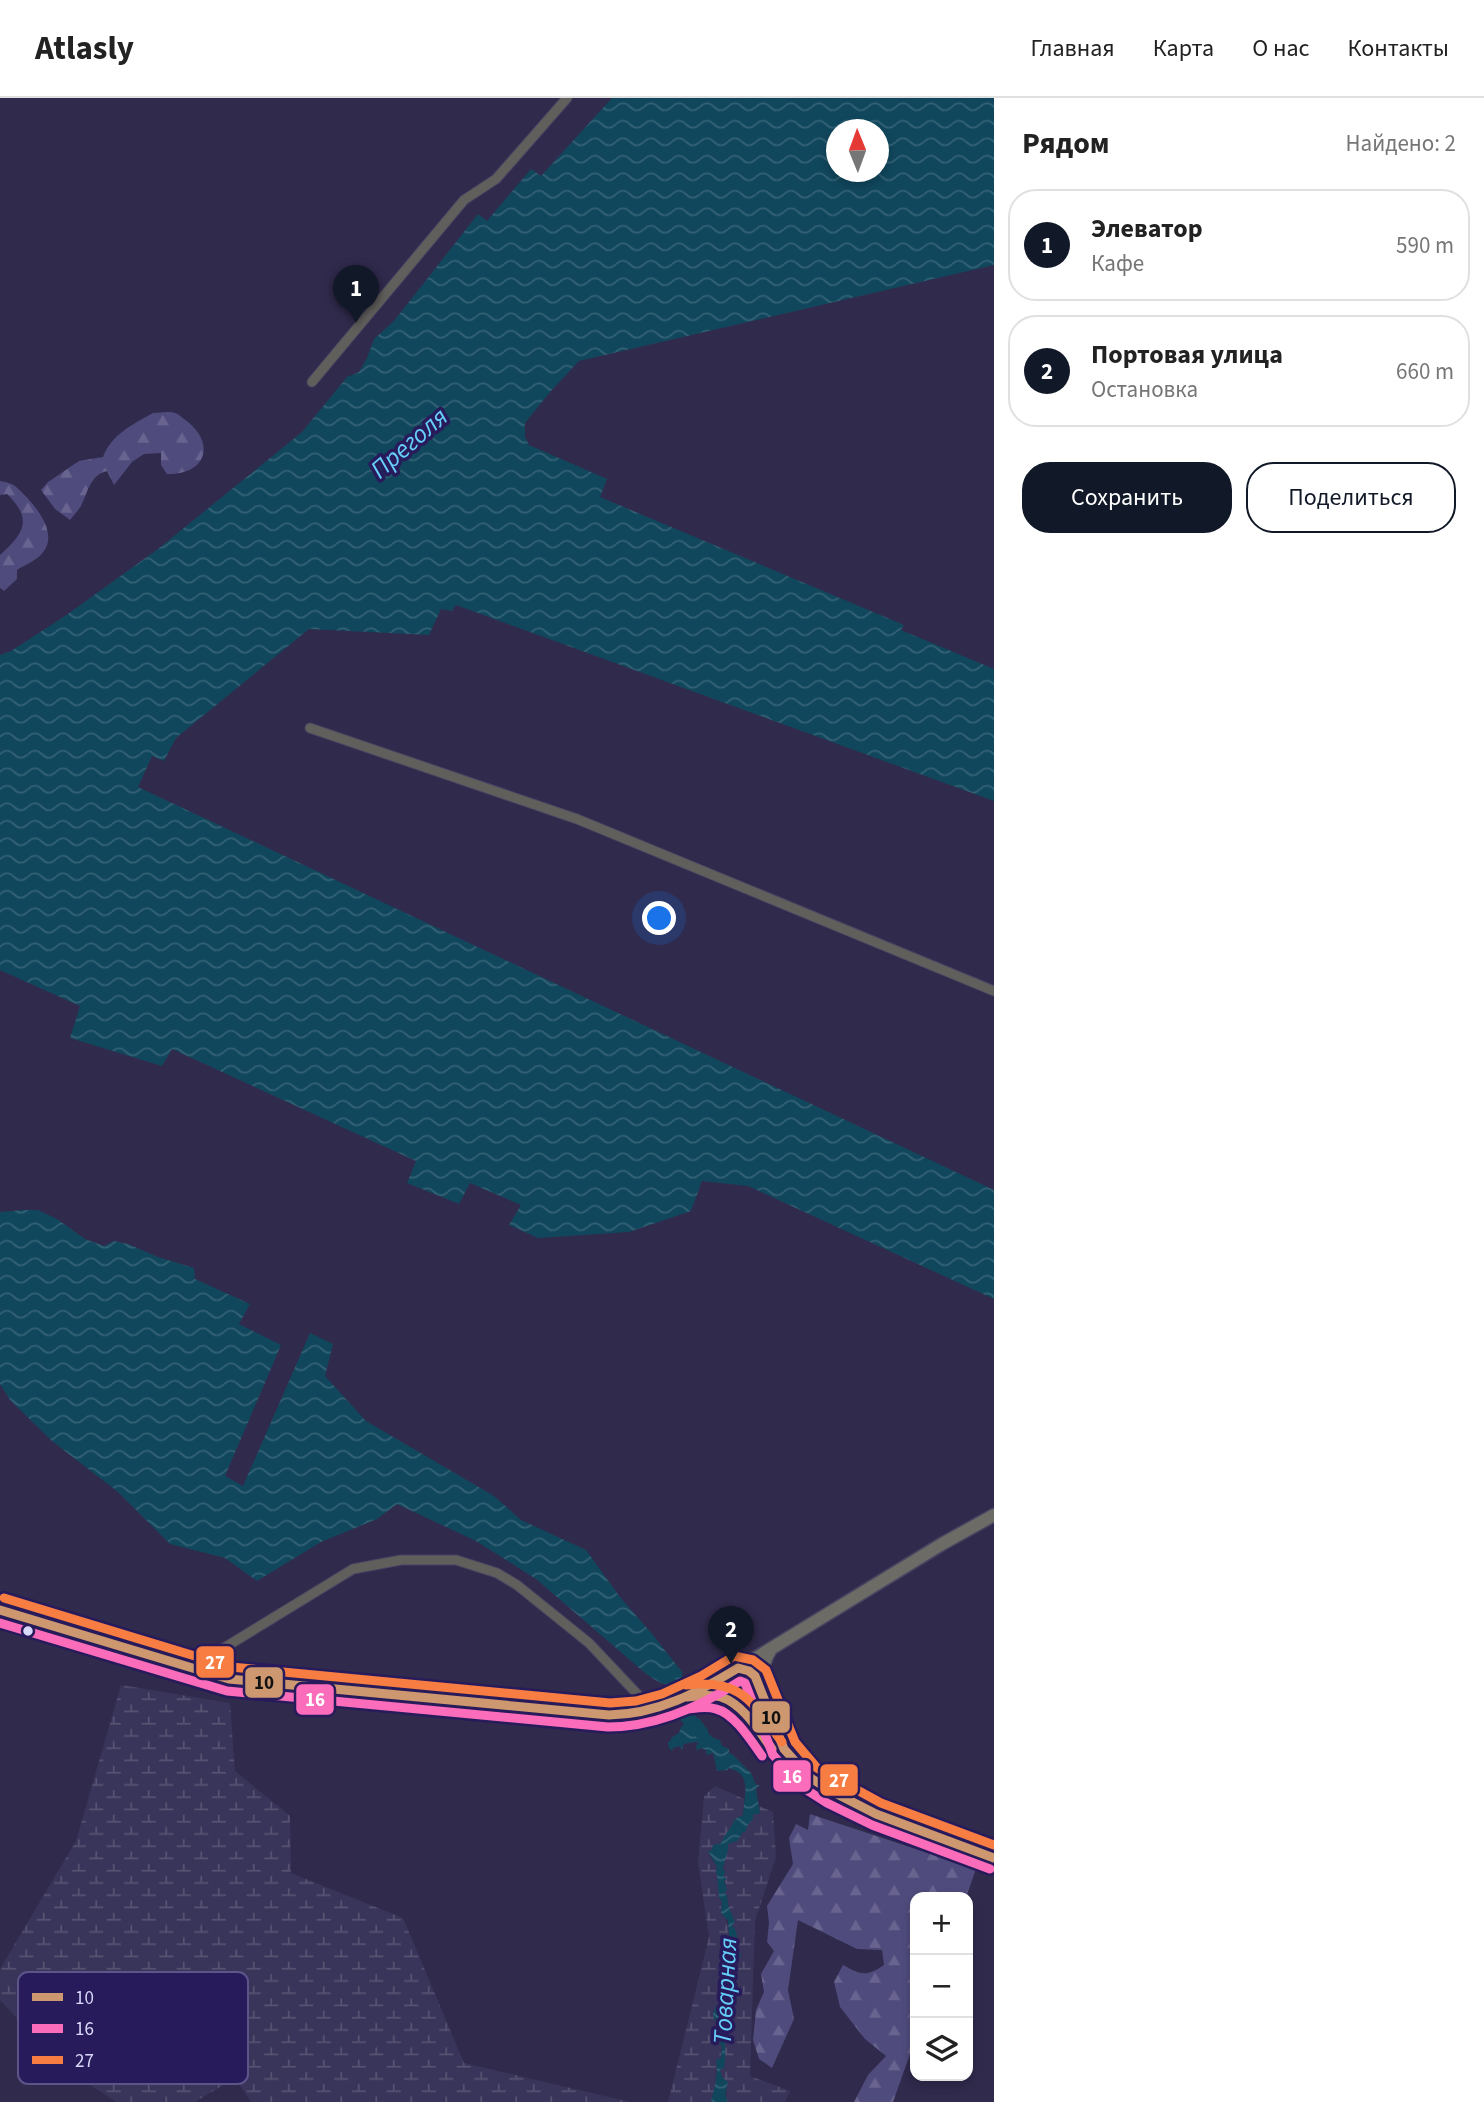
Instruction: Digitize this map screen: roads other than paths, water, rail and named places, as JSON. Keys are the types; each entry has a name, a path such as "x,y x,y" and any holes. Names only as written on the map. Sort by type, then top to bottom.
{"main road":[{"path":"0,1611 229,1679 625,1716 689,1697 994,1515"},
{"path":"689,1697 727,1699 741,1703 750,1700 759,1686 762,1668 772,1648"},
{"path":"738,1668 755,1676 783,1749 809,1777 876,1814 994,1858"},
{"path":"723,1678 722,1688 727,1699 747,1717 790,1771 820,1795 872,1821 994,1867"}],"street":[{"path":"312,382 464,200 496,178 567,98"},
{"path":"310,729 577,819 994,991"},
{"path":"211,1672 219,1651 353,1569 401,1560 456,1560 497,1573 517,1585 589,1643 640,1697 661,1707"}],"water":[{"name":"Преголя","path":"612,98 994,98 994,265 579,361 525,423 525,437 529,445 607,479 600,497 904,625 901,630 994,669 994,801 456,605 452,611 441,609 429,635 309,629 176,738 164,761 152,756 138,787 994,1190 994,1299 748,1186 702,1181 691,1211 629,1232 538,1238 509,1225 521,1205 470,1183 459,1204 407,1183 416,1161 172,1049 162,1066 70,1038 80,1006 0,970 0,655 11,651 65,616 158,549 302,432 347,377 359,372 374,339 394,321 478,214 487,221 531,169 541,176"},
{"path":"38,1210 57,1219 85,1239 104,1246 114,1241 128,1244 194,1268 195,1279 250,1304 239,1324 281,1345 225,1476 243,1486 310,1333 333,1344 325,1376 366,1421 494,1496 521,1520 586,1550 620,1597 682,1672 683,1681 668,1685 654,1679 536,1579 476,1541 397,1504 377,1519 321,1542 257,1581 225,1558 170,1544 118,1492 52,1441 10,1400 0,1384 0,1212"},
{"path":"691,1718 700,1719 710,1735 729,1749 729,1753 751,1773 756,1785 760,1785 756,1789 760,1813 753,1815 746,1831 737,1841 728,1844 723,1867 724,1877 727,1879 724,1881 727,1890 724,1893 735,1922 732,1925 741,1956 734,1962 735,1990 732,1991 733,2002 730,2005 728,2027 725,2029 724,2068 720,2070 722,2077 728,2081 725,2096 727,2102 711,2102 717,2075 716,2060 721,2058 722,2047 719,2041 715,2040 714,2030 718,2022 713,2014 721,2002 718,1994 722,1991 726,1972 723,1966 729,1956 726,1945 729,1935 728,1921 721,1913 717,1867 708,1851 712,1850 713,1845 721,1843 735,1819 743,1815 745,1786 741,1775 736,1771 728,1768 717,1771 713,1753 707,1755 706,1750 700,1748 697,1751 696,1746 699,1743 684,1744 682,1750 680,1746 672,1751 669,1748 668,1742"}],"waterway":[{"name":"Товарная","path":"674,1686 677,1694"},
{"name":"Товарная","path":"683,1706 687,1717 701,1732"}],"place":[{"name":"Элеватор","path":"356,323"},
{"name":"Портовая улица","path":"731,1664"}]}
